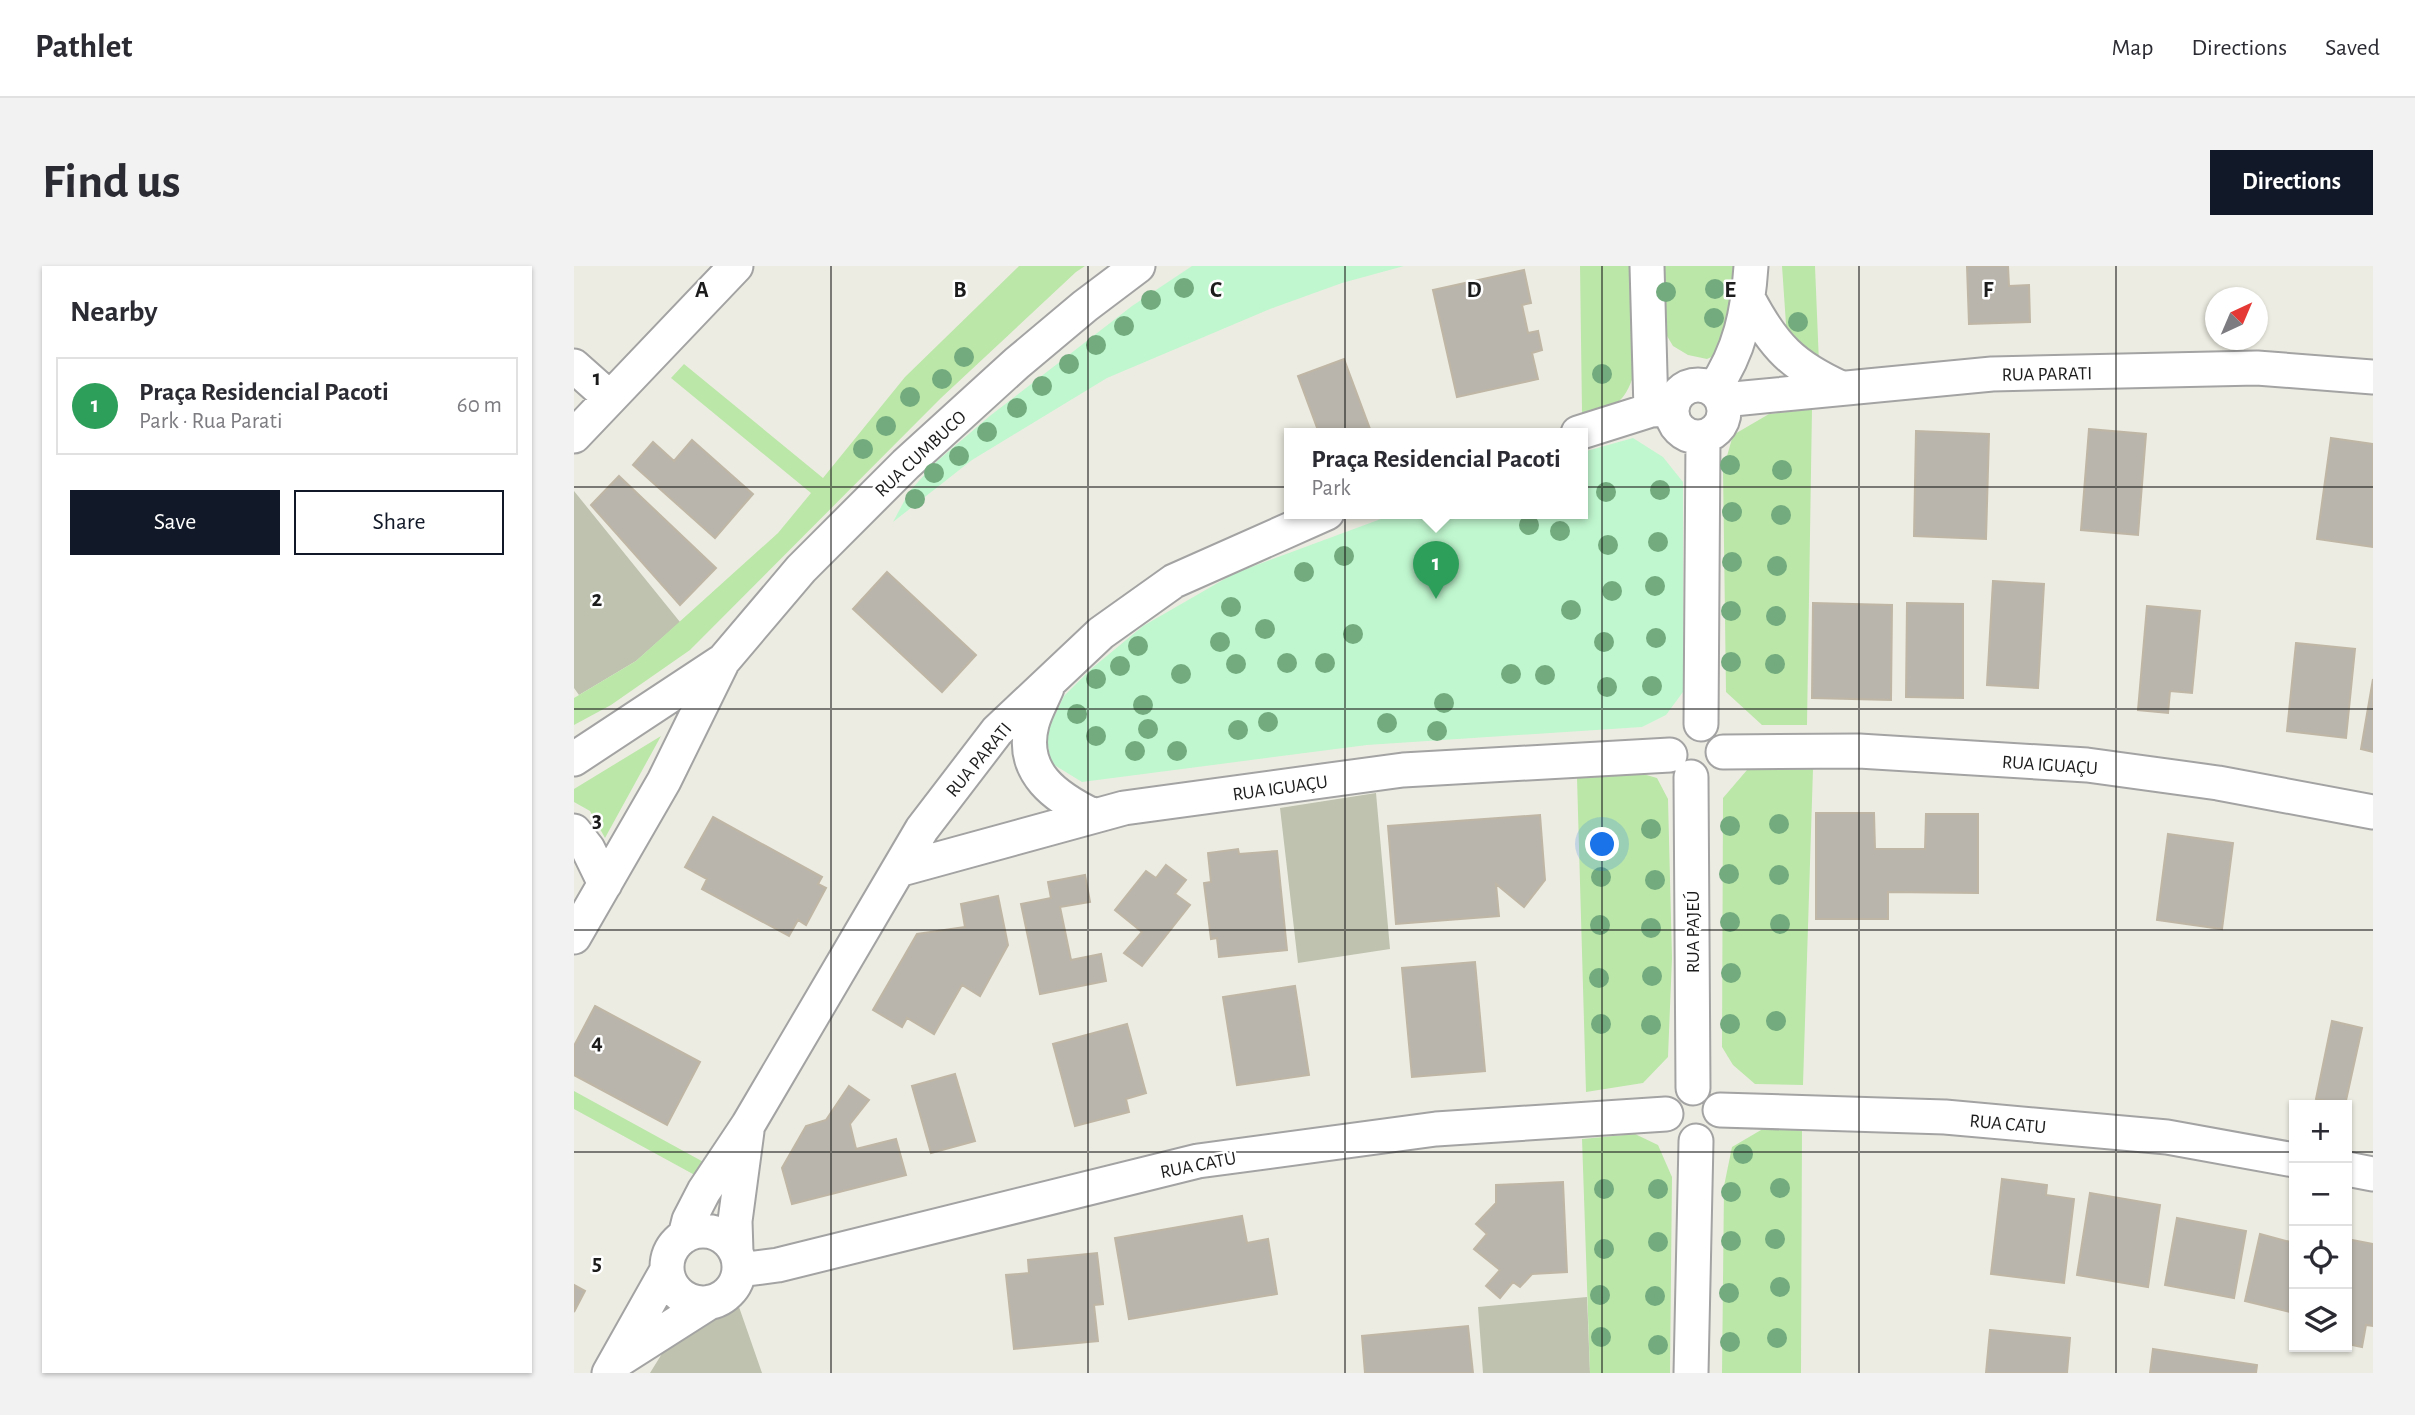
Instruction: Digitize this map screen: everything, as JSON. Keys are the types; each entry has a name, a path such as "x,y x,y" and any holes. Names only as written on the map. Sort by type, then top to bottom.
{"street":[{"path":"574,436 736,266"},
{"name":"RUA CUMBUCO","path":"574,937 664,781 723,661 801,569 906,464 1017,363 1138,266"},
{"path":"1647,266 1661,410 1680,431 1691,437 1703,438 1717,431 1725,416 1718,395 1741,336 1749,300 1751,266"},
{"path":"1749,300 1762,324 1791,359 1811,374 1841,388"},
{"path":"574,366 610,398"},
{"name":"RUA PARATI","path":"1718,395 1841,388 1992,374 2257,368 2373,377"},
{"path":"1588,430 1661,410 1687,387 1700,384 1718,395"},
{"path":"1700,724 1703,438"},
{"name":"RUA PARATI","path":"685,1236 689,1220 704,1191 748,1125 922,829 997,731 1101,633 1174,581 1314,519"},
{"name":"RUA CUMBUCO","path":"574,759 723,661"},
{"path":"1049,682 1032,723 1028,745 1034,766 1049,788 1067,803 1094,816"},
{"path":"1700,724 1712,729 1721,740 1723,752 1718,767 1706,776 1680,766 1671,743 1677,731 1688,725 1700,724"},
{"name":"RUA IGUAÇU","path":"1723,752 1859,751 2087,765 2218,783 2373,812"},
{"name":"RUA IGUAÇU","path":"898,870 1124,808 1403,770 1680,766"},
{"name":"RUA PAJEÚ","path":"1680,766 1693,1088"},
{"path":"574,831 588,849 605,884"},
{"path":"1693,1088 1705,1091 1714,1099 1720,1110 1718,1125 1709,1136 1696,1141 1684,1140 1674,1134 1668,1125 1666,1114 1668,1104 1674,1096 1693,1088"},
{"name":"RUA CATU","path":"1720,1110 1945,1117 2167,1137 2289,1159"},
{"name":"RUA CATU","path":"737,1261 778,1265 1198,1161 1436,1129 1666,1114"},
{"name":"RUA PARATI","path":"737,1261 735,1221 748,1125"},
{"path":"1691,1373 1696,1141"},
{"path":"2352,1170 2373,1174"},
{"path":"699,1231 713,1233 727,1240 737,1261 736,1281 730,1291 611,1368 667,1270 671,1250 685,1236 699,1231"},
{"path":"667,1270 671,1284 681,1296 695,1302 710,1302"}],"shaded area":[{"path":"574,491 680,622 636,661 579,695 574,688"},
{"path":"1376,793 1390,949 1298,963 1280,808"},
{"path":"1587,1297 1590,1373 1483,1373 1478,1307"},
{"path":"739,1307 762,1373 650,1373 676,1331"}],"green space":[{"path":"1019,266 1085,266 941,398 690,650 611,705 574,725 574,698 636,661 778,533 811,493 671,378 684,364 823,478 905,377"},
{"path":"1192,266 1404,266 1342,283 1270,309 1107,378 972,460 893,522 909,492 936,462 991,415 1132,306"},
{"path":"1580,266 1637,266 1639,318 1637,358 1627,391 1615,404 1582,413"},
{"path":"1664,266 1742,266 1727,350 1707,359 1688,355 1673,346 1664,331"},
{"path":"1782,266 1815,266 1819,363 1787,339"},
{"path":"1812,409 1807,725 1762,725 1726,692 1723,470 1733,435 1769,414"},
{"path":"1633,438 1663,457 1683,482 1683,692 1666,715 1642,727 1367,745 1082,782 1051,763 1046,734 1064,696 1091,669 1143,626 1235,573 1381,519 1588,519 1588,451"},
{"path":"661,736 605,838 590,811 574,802 574,789"},
{"path":"1813,769 1803,1085 1755,1084 1733,1065 1722,1047 1723,798 1747,770"},
{"path":"1636,772 1657,778 1668,799 1672,958 1668,1057 1643,1083 1586,1092 1577,778"},
{"path":"574,1091 709,1165 702,1179 574,1109"},
{"path":"1761,1130 1802,1130 1801,1373 1722,1373 1724,1186 1732,1147"},
{"path":"1635,1134 1658,1145 1672,1177 1670,1373 1590,1373 1582,1139"}],"building":[{"path":"1967,266 2008,266 2009,286 2029,285 2030,322 1969,324"},
{"path":"1524,270 1531,303 1522,305 1528,333 1538,331 1542,350 1532,353 1538,379 1457,397 1433,290"},
{"path":"1344,359 1370,428 1317,428 1298,376"},
{"path":"2089,429 2146,434 2138,535 2081,530"},
{"path":"1916,431 1989,434 1986,539 1914,536"},
{"path":"2331,438 2373,444 2373,547 2317,539"},
{"path":"692,440 753,494 715,538 633,465 653,442 674,461"},
{"path":"619,476 716,568 680,605 591,505"},
{"path":"887,572 976,655 942,692 853,609"},
{"path":"1993,581 2044,584 2038,688 1987,685"},
{"path":"1813,603 1892,605 1891,700 1812,698"},
{"path":"1907,603 1963,604 1963,698 1906,697"},
{"path":"2147,606 2200,611 2192,693 2170,691 2168,713 2138,710"},
{"path":"2296,643 2355,649 2346,738 2287,731"},
{"path":"2373,679 2373,752 2361,749"},
{"path":"1816,813 1874,813 1875,849 1925,849 1926,814 1978,814 1978,893 1888,892 1888,919 1816,919"},
{"path":"1540,815 1545,880 1524,907 1496,884 1499,916 1396,924 1388,826"},
{"path":"713,817 822,877 818,884 826,888 806,925 798,920 789,936 702,889 707,879 685,867"},
{"path":"2168,834 2233,843 2222,929 2157,920"},
{"path":"1238,849 1239,854 1277,851 1287,950 1219,957 1217,938 1211,939 1204,883 1211,882 1208,853"},
{"path":"1166,865 1186,880 1175,894 1190,905 1142,966 1124,953 1142,932 1115,910 1146,871 1156,878"},
{"path":"1085,875 1090,902 1060,907 1071,960 1101,954 1106,981 1040,994 1021,904 1051,898 1048,882"},
{"path":"998,896 1008,945 980,996 962,985 934,1034 907,1018 902,1027 873,1010 917,934 965,927 961,904"},
{"path":"1475,962 1485,1071 1412,1077 1402,968"},
{"path":"1295,986 1309,1075 1237,1085 1223,997"},
{"path":"595,1006 700,1062 667,1125 574,1075 574,1046"},
{"path":"2332,1021 2362,1028 2346,1100 2316,1099"},
{"path":"1127,1024 1146,1093 1126,1099 1129,1112 1075,1126 1053,1044"},
{"path":"955,1074 975,1141 931,1153 912,1086"},
{"path":"849,1086 869,1100 850,1124 856,1149 896,1139 906,1175 792,1204 782,1168 806,1126 826,1120"},
{"path":"2002,1179 2047,1185 2046,1195 2074,1199 2064,1283 1991,1274"},
{"path":"1563,1182 1567,1272 1532,1274 1520,1287 1513,1282 1500,1298 1486,1286 1500,1270 1474,1249 1487,1234 1476,1224 1496,1203 1496,1185"},
{"path":"2090,1193 2160,1205 2148,1287 2077,1275"},
{"path":"1242,1216 1247,1243 1268,1239 1277,1294 1129,1319 1115,1238"},
{"path":"2177,1218 2246,1231 2234,1298 2165,1285"},
{"path":"2260,1234 2289,1242 2289,1312 2245,1301"},
{"path":"2352,1240 2373,1244 2373,1326 2366,1325 2362,1347 2352,1345"},
{"path":"1097,1253 1103,1304 1094,1305 1098,1341 1014,1349 1006,1275 1029,1273 1028,1260"},
{"path":"574,1285 585,1291 574,1312"},
{"path":"1468,1326 1473,1373 1365,1373 1362,1336"},
{"path":"1990,1330 2070,1338 2067,1373 1986,1373"},
{"path":"2153,1349 2257,1365 2256,1373 2150,1373"}],"place":[{"name":"Praça Residencial Pacoti","path":"1436,599"}]}
